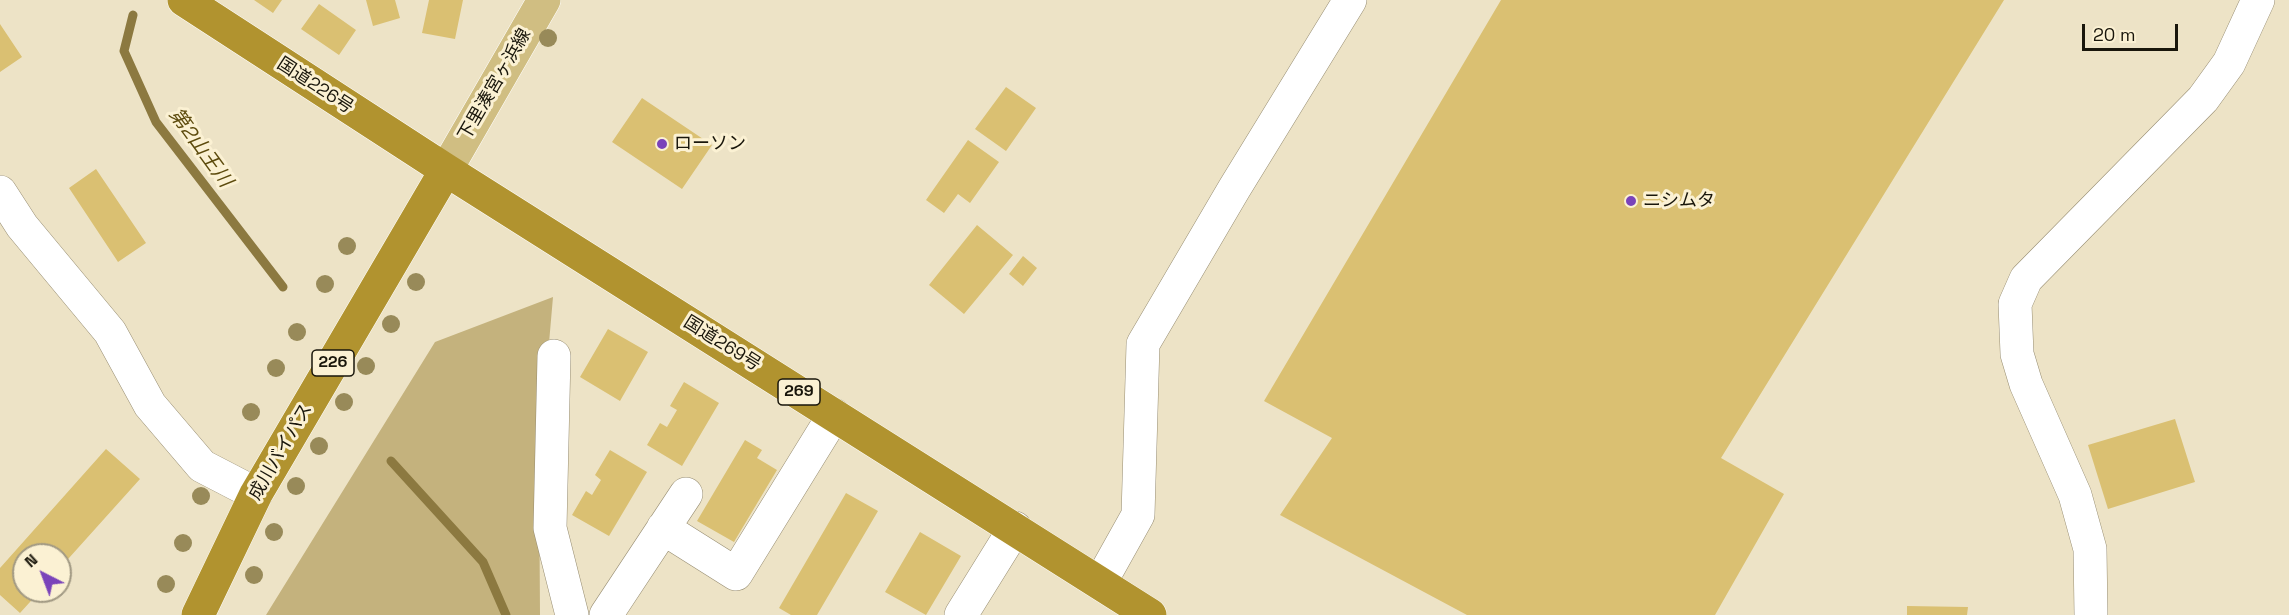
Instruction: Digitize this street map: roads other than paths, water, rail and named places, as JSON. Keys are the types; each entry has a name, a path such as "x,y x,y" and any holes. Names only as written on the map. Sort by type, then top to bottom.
{"highway":[{"name":"国道226号","path":"184,0 446,170"},
{"name":"国道269号","path":"446,170 1150,615"},
{"name":"成川バイパス","path":"198,615 256,494 446,170"}],"main road":[{"name":"下里湊宮ヶ浜線","path":"446,170 544,0"}],"street":[{"path":"1100,583 1138,515 1143,344 1234,189 1350,0"},
{"path":"2091,615 2090,549 2075,495 2026,384 2017,354 2015,304 2026,279 2203,99 2229,63 2258,0"},
{"path":"0,192 22,226 110,332 150,405 202,466 256,494"},
{"path":"554,356 550,528 572,615"},
{"path":"663,528 736,574 834,415"},
{"path":"606,615 686,494"},
{"path":"961,615 1015,528"}],"waterway":[{"name":"第2山王川","path":"133,15 124,51 156,122 283,287"},
{"name":"第2山王川","path":"391,461 483,562 506,615"}],"place":[{"name":"ローソン","path":"662,144"},
{"name":"ニシムタ","path":"1631,201"}]}
